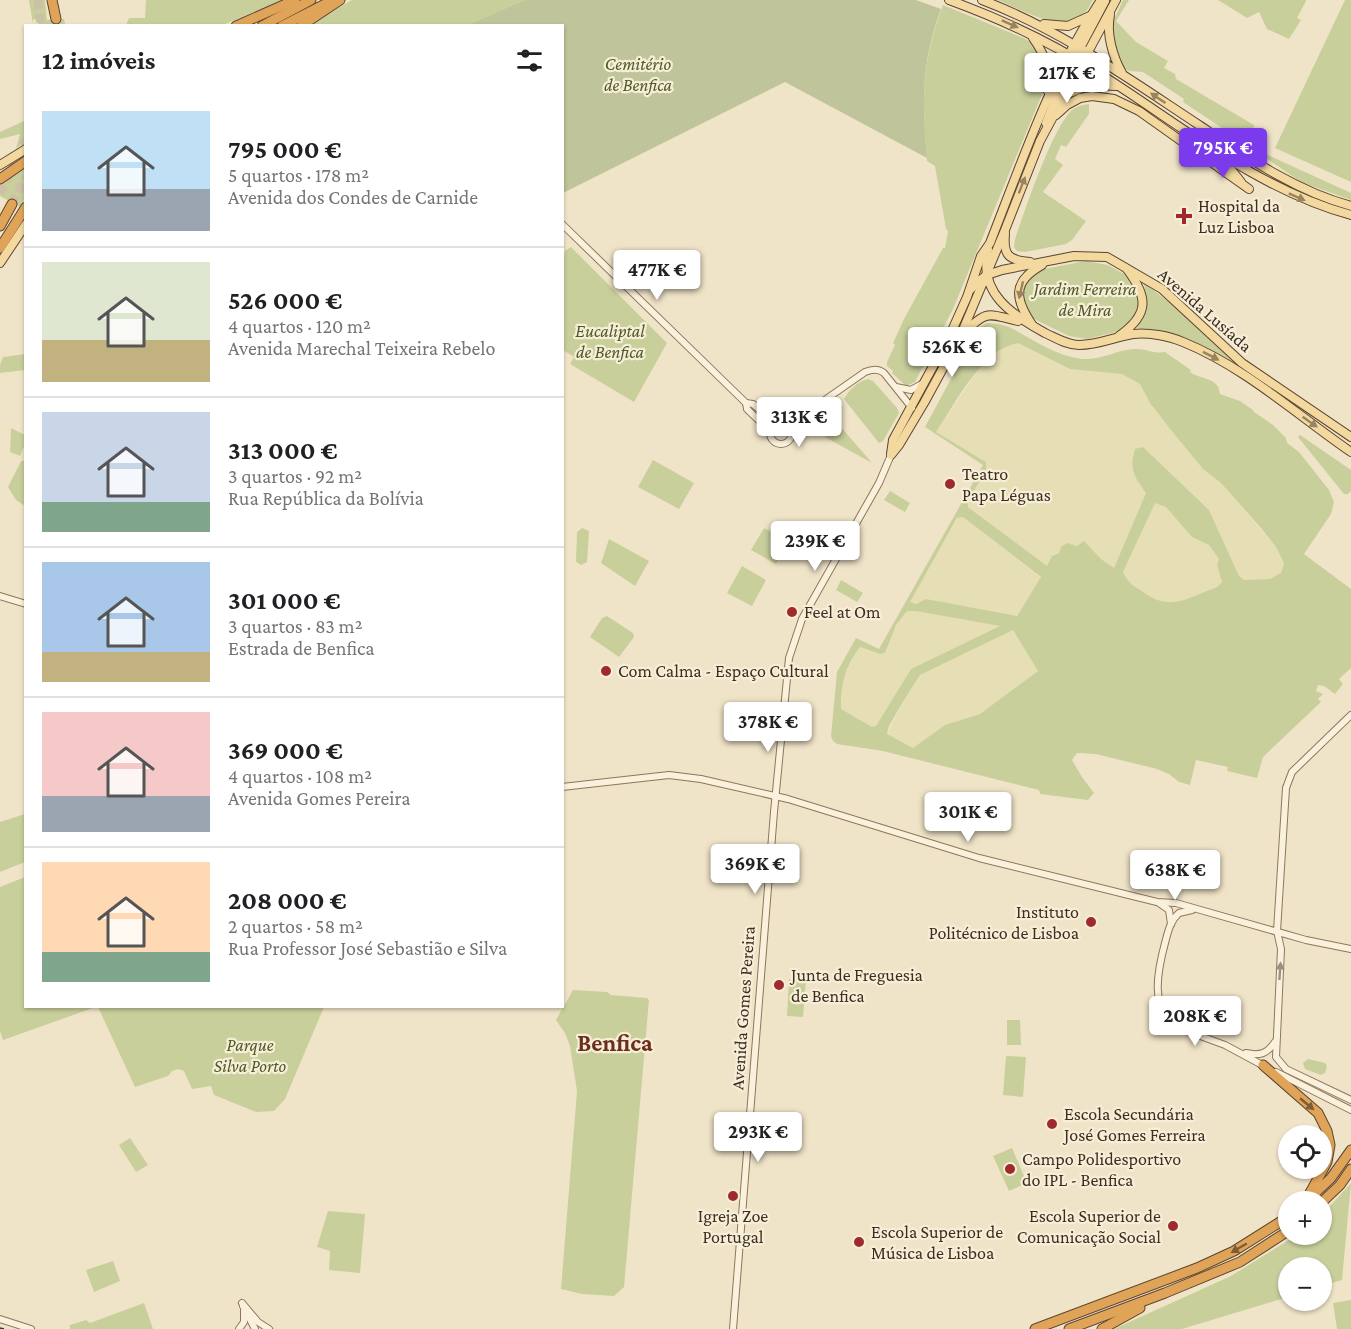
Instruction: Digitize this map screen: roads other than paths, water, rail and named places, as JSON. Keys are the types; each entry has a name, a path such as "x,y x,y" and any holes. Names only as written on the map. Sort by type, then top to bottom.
{"highway":[{"path":"52,0 56,19"},
{"path":"240,24 294,0"},
{"path":"266,24 311,0"},
{"path":"286,24 333,0"},
{"path":"304,24 340,0"},
{"path":"0,179 24,162"},
{"path":"0,226 12,204"},
{"path":"0,248 24,210"},
{"path":"1263,1065 1318,1113 1326,1131 1330,1144 1327,1162 1311,1191"},
{"path":"1317,1191 1331,1178 1351,1150"},
{"path":"1332,1193 1351,1170"},
{"path":"1035,1329 1197,1268 1234,1251 1278,1223"},
{"path":"1069,1329 1240,1262 1278,1237"},
{"path":"1102,1329 1165,1293"}],"main road":[{"path":"950,0 1028,32 1123,89 1216,151 1286,192 1321,207 1351,215"},
{"path":"982,0 1037,23 1081,48 1291,183 1351,206"},
{"path":"1081,48 1091,16 1103,0"},
{"path":"1041,141 1051,107 1103,0"},
{"path":"987,274 985,263 990,243 1047,99 1114,3"},
{"path":"1114,3 1109,25 1111,45 1116,62 1123,74"},
{"path":"1037,23 1066,27 1091,16"},
{"path":"1028,32 1037,43 1048,69 1047,99"},
{"path":"891,455 922,407 960,337 1041,141 1064,95 1075,59"},
{"path":"1064,95 1089,86 1123,89 1139,111"},
{"path":"1053,118 1074,100 1092,96 1114,99 1139,111 1248,189 1216,151"},
{"path":"0,165 24,150"},
{"path":"0,263 24,227"},
{"path":"1005,230 1005,246 1009,256 1017,261 1037,263"},
{"path":"967,297 981,256 990,243"},
{"name":"Avenida Lusíada","path":"1351,437 1242,363 1162,289 1107,257 1074,256 987,274 992,290 1004,305 1025,322 1063,342 1077,345 1092,344 1135,334 1184,342 1231,367 1351,452"},
{"path":"1034,327 1021,307 1018,292 1028,273 1048,261"},
{"path":"1116,339 1133,325 1143,306 1139,285 1125,266"},
{"path":"891,455 893,440 912,408 967,297 977,282 987,274"},
{"path":"960,337 978,319 985,316 1000,315 1025,322"},
{"path":"912,408 922,407"},
{"path":"910,425 914,415 912,408"}],"street":[{"path":"564,226 746,403 753,404 775,424"},
{"path":"789,425 865,372 875,369 880,370 912,408"},
{"path":"894,386 903,390 911,390 925,381"},
{"path":"746,403 747,410 770,431 771,438 775,442 783,444 789,442 792,436 789,425 781,422 775,424 770,431"},
{"name":"Avenida Gomes Pereira","path":"734,1329 787,667 795,636 807,610 879,483 891,455"},
{"path":"0,596 24,603"},
{"path":"1351,715 1297,767 1289,778 1285,802 1277,930 1281,949 1276,1041 1276,1057 1286,1069 1351,1101"},
{"path":"564,787 644,777 684,776 728,784 988,861 1157,902 1176,903 1306,940 1351,949"},
{"path":"1157,902 1169,910 1171,924"},
{"path":"1199,909 1179,913 1171,924 1159,964 1157,988 1166,1018 1176,1027 1240,1052 1351,1110"},
{"path":"1240,1052 1260,1055 1268,1051 1276,1041"},
{"path":"239,1329 244,1322 242,1303 258,1327 269,1329"},
{"path":"0,1319 31,1329"}],"tunnel":[{"path":"38,0 41,24"},
{"path":"0,194 24,144"},
{"path":"12,204 24,181"}],"railway":[{"path":"0,1328 4,1329"}],"place":[{"name":"Hospital da Luz Lisboa","path":"1184,216"},
{"name":"Teatro Papa Léguas","path":"950,484"},
{"name":"Feel at Om","path":"792,612"},
{"name":"Com Calma - Espaço Cultural","path":"606,671"},
{"name":"Instituto Politécnico de Lisboa","path":"1091,922"},
{"name":"Junta de Freguesia de Benfica","path":"779,985"},
{"name":"Escola Secundária José Gomes Ferreira","path":"1052,1124"},
{"name":"Campo Polidesportivo do IPL - Benfica","path":"1010,1169"},
{"name":"Igreja Zoe Portugal","path":"733,1196"},
{"name":"Escola Superior de Comunicação Social","path":"1173,1226"},
{"name":"Escola Superior de Música de Lisboa","path":"859,1242"}],"district":[{"name":"Benfica","path":"615,1042"}],"park label":[{"name":"Cemitério de Benfica","path":"638,74"},
{"name":"Jardim Ferreira de Mira","path":"1085,299"},
{"name":"Eucaliptal de Benfica","path":"610,341"},
{"name":"Parque Silva Porto","path":"250,1055"}]}
